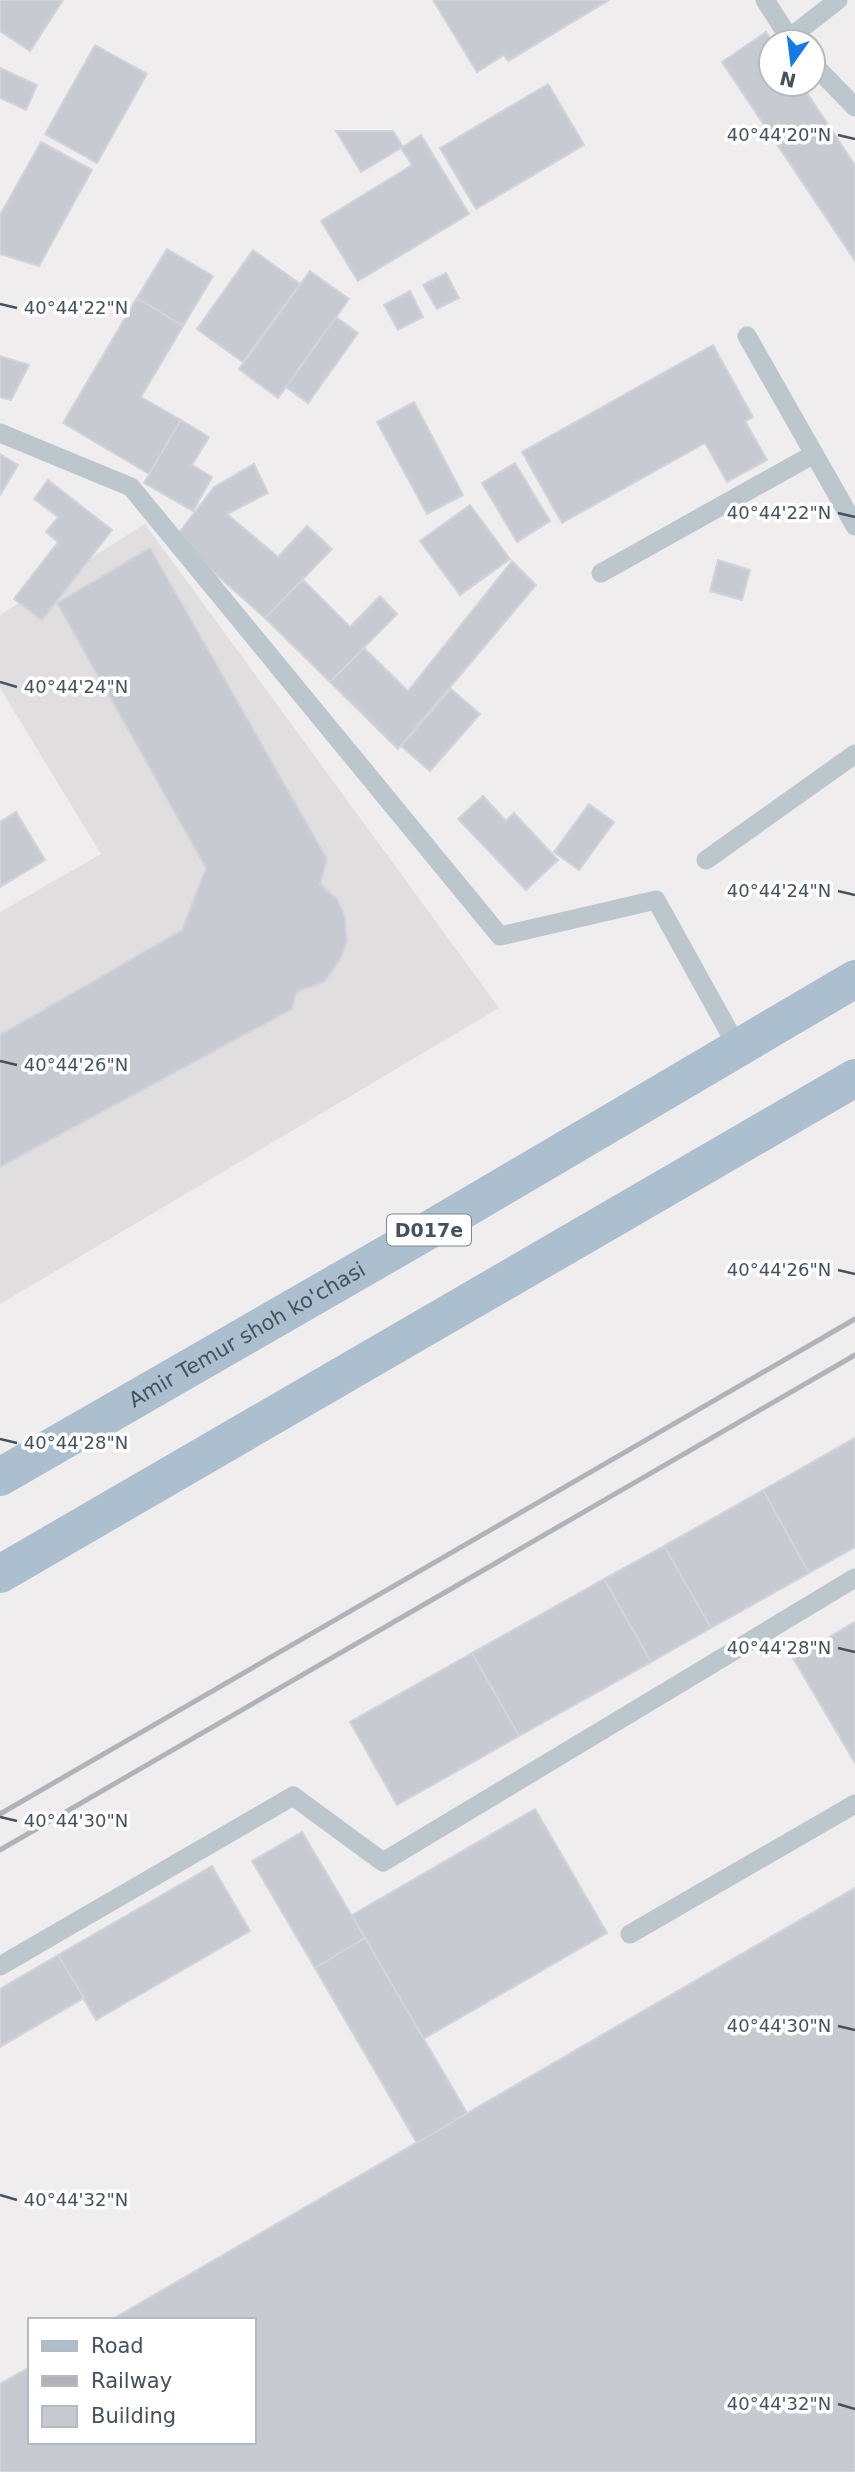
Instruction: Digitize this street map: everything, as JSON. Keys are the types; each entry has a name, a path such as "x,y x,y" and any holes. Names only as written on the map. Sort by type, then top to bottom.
{"main road":[{"name":"Amir Temur shoh ko'chasi","path":"0,1477 855,979"},
{"path":"0,1574 855,1078"}],"lane":[{"path":"765,0 782,28"},
{"path":"804,28 837,1"},
{"path":"827,78 855,107"},
{"path":"747,336 855,526"},
{"path":"0,433 131,487 500,936 656,900 738,1048"},
{"path":"601,573 814,454"},
{"path":"706,860 855,754"},
{"path":"0,1966 293,1796 383,1863 855,1577"},
{"path":"630,1934 855,1804"}],"shaded area":[{"path":"145,524 499,1008 0,1304 0,912 101,854 0,688 0,615"}],"building":[{"path":"0,0 63,0 30,51 0,31"},
{"path":"433,0 609,0 508,61 504,55 477,72"},
{"path":"757,38 757,98 810,98 855,165 855,261 722,62"},
{"path":"95,45 147,74 97,163 45,134"},
{"path":"0,68 37,85 26,110 0,98"},
{"path":"548,84 584,145 476,209 440,148"},
{"path":"336,131 393,131 403,147 361,172"},
{"path":"421,135 469,214 358,281 321,221 412,165 401,148"},
{"path":"41,142 92,170 39,266 0,254 0,215"},
{"path":"167,249 213,276 183,326 137,298"},
{"path":"253,250 300,284 243,362 197,329"},
{"path":"310,271 349,299 278,398 239,369"},
{"path":"446,273 459,298 437,309 423,285"},
{"path":"410,291 423,317 398,330 384,305"},
{"path":"137,298 183,326 141,397 181,420 149,474 63,423"},
{"path":"336,317 358,333 308,403 286,387"},
{"path":"713,345 753,417 745,421 767,460 727,482 705,443 562,523 522,452"},
{"path":"0,356 29,365 11,400 0,397"},
{"path":"414,402 463,495 427,514 377,422"},
{"path":"181,420 209,437 192,465 212,477 193,511 144,483"},
{"path":"0,454 18,465 0,495"},
{"path":"515,463 550,521 517,542 482,483"},
{"path":"254,464 268,493 227,514 278,557 307,526 332,549 265,618 175,538 214,487"},
{"path":"48,480 112,530 42,620 14,599 58,542 46,532 58,517 34,499"},
{"path":"470,505 510,559 460,595 420,541"},
{"path":"150,548 327,859 320,884 337,899 345,917 347,942 339,961 324,982 296,992 292,1009 0,1167 0,1035 182,930 206,868 57,603"},
{"path":"718,560 750,570 742,600 710,591"},
{"path":"512,561 536,585 398,749 330,682 364,648 408,691"},
{"path":"303,580 350,627 380,596 397,614 330,682 265,618"},
{"path":"451,689 480,714 430,771 401,746"},
{"path":"483,796 506,821 514,813 558,860 526,890 458,819"},
{"path":"589,804 614,822 579,870 554,852"},
{"path":"16,812 45,860 0,887 0,822"},
{"path":"855,1438 855,1547 809,1573 763,1490"},
{"path":"763,1490 809,1573 711,1628 664,1546"},
{"path":"664,1546 711,1628 651,1662 604,1579"},
{"path":"604,1579 651,1662 519,1736 472,1653"},
{"path":"855,1622 855,1763 793,1658"},
{"path":"472,1653 519,1736 397,1805 350,1722"},
{"path":"535,1809 607,1933 423,2039 352,1915"},
{"path":"302,1832 365,1938 315,1968 252,1861"},
{"path":"212,1866 250,1931 96,2020 58,1955"},
{"path":"855,1888 855,2472 0,2472 0,2384 28,2368 28,2444 256,2444 256,2318 114,2318"},
{"path":"365,1938 467,2113 417,2143 315,1968"},
{"path":"58,1955 84,1998 0,2047 0,1989"}],"railway":[{"path":"0,1814 855,1319"},
{"path":"0,1850 855,1355"}]}
